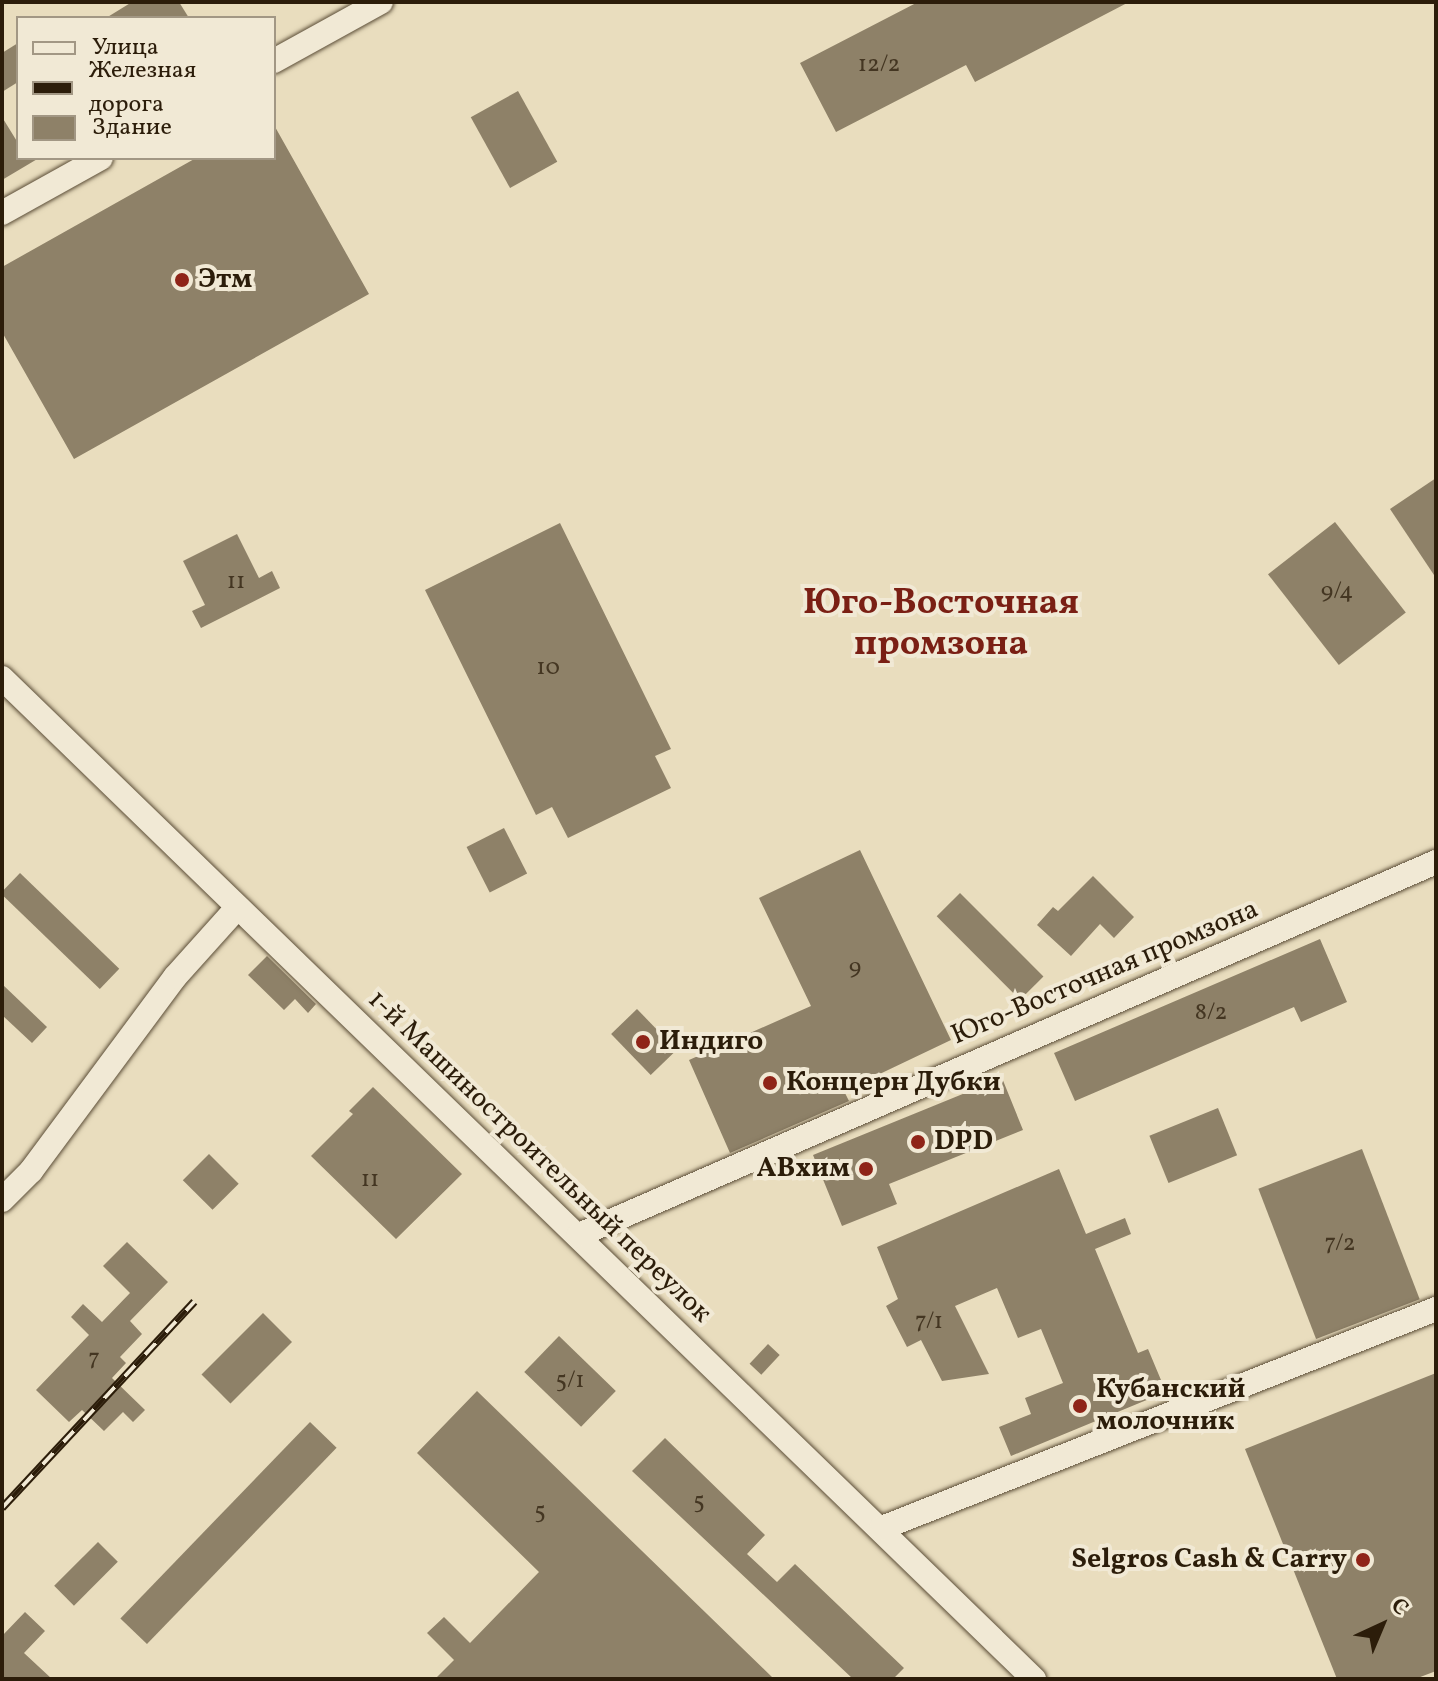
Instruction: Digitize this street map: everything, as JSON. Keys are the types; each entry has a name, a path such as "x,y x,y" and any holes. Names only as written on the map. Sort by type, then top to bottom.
{"street":[{"path":"276,60 381,2"},
{"path":"2,213 97,160"},
{"name":"1-й Машиностроительный переулок","path":"6,689 579,1235 1034,1679"},
{"name":"Юго-Восточная промзона","path":"579,1235 1436,862"},
{"path":"2,1200 31,1171 175,977 236,909"},
{"path":"882,1528 1436,1309"}],"building":[{"path":"132,2 179,2 188,16 109,16"},
{"path":"918,2 1129,2 975,82 966,65 836,132 800,63"},
{"path":"16,44 16,83 2,92 2,53"},
{"path":"518,91 557,162 510,188 471,117"},
{"path":"2,117 16,140 16,160 36,160 2,180"},
{"name":"Этм","path":"276,129 369,294 74,459 2,332 2,267 192,160 276,160"},
{"path":"1436,478 1436,578 1390,509"},
{"path":"1335,522 1406,613 1339,665 1268,574"},
{"path":"560,523 671,749 655,756 671,788 568,838 552,807 536,815 425,590"},
{"path":"237,534 259,578 272,571 280,588 201,628 192,611 205,605 183,561"},
{"path":"504,828 527,873 490,893 467,847"},
{"path":"860,850 951,1040 844,1091 849,1101 730,1153 689,1060 811,1006 759,898"},
{"path":"20,873 119,969 100,989 2,895"},
{"path":"1093,876 1134,917 1114,938 1100,924 1071,956 1037,925 1053,907 1058,911"},
{"path":"960,893 1043,976 1020,1000 937,916"},
{"path":"1320,939 1347,1002 1301,1022 1294,1007 1075,1101 1054,1053"},
{"path":"267,956 316,1004 308,1013 295,999 284,1010 248,975"},
{"path":"2,984 47,1027 32,1043 2,1015"},
{"name":"Индиго","path":"637,1009 677,1050 651,1075 611,1034"},
{"name":"DPD","path":"1002,1078 1023,1130 889,1184 897,1204 842,1226 813,1155"},
{"path":"373,1087 462,1174 396,1239 311,1156 353,1114 349,1111"},
{"path":"1218,1108 1237,1155 1168,1183 1149,1136"},
{"path":"1362,1149 1420,1299 1316,1339 1258,1189"},
{"path":"209,1154 239,1184 213,1210 183,1180"},
{"path":"1059,1169 1086,1234 1125,1218 1131,1234 1095,1249 1138,1353 1148,1349 1166,1392 1011,1456 999,1427 1031,1414 1025,1398 1063,1383 1041,1329 1018,1338 997,1288 955,1306 989,1374 942,1381 921,1340 907,1347 886,1306 898,1299 877,1247"},
{"path":"127,1242 168,1282 130,1321 142,1334 120,1357 126,1363 112,1378 145,1410 133,1422 123,1412 104,1431 82,1410 69,1422 36,1390 89,1335 71,1317 83,1304 102,1322 130,1293 103,1266"},
{"path":"263,1313 292,1342 230,1404 201,1375"},
{"path":"559,1336 616,1391 581,1427 524,1372"},
{"path":"768,1344 780,1355 761,1375 750,1364"},
{"name":"Selgros Cash & Carry","path":"1436,1373 1436,1671 1415,1679 1337,1679 1245,1449"},
{"path":"477,1391 774,1679 435,1679 454,1660 427,1633 444,1617 470,1643 539,1572 417,1453"},
{"path":"310,1422 337,1448 147,1644 120,1618"},
{"path":"665,1438 765,1535 747,1554 777,1582 795,1564 904,1668 893,1679 853,1679 632,1471"},
{"path":"98,1542 118,1562 74,1606 54,1586"},
{"path":"25,1612 45,1631 24,1653 52,1679 2,1679 2,1636"}],"railway":[{"path":"2,1508 194,1302"}],"place":[{"name":"Этм","path":"182,280"},
{"name":"Индиго","path":"643,1042"},
{"name":"Концерн Дубки","path":"770,1083"},
{"name":"DPD","path":"918,1142"},
{"name":"АВхим","path":"866,1169"},
{"name":"Кубанский молочник","path":"1080,1406"},
{"name":"Selgros Cash & Carry","path":"1363,1560"}],"district":[{"name":"Юго-Восточная промзона","path":"941,624"}]}
